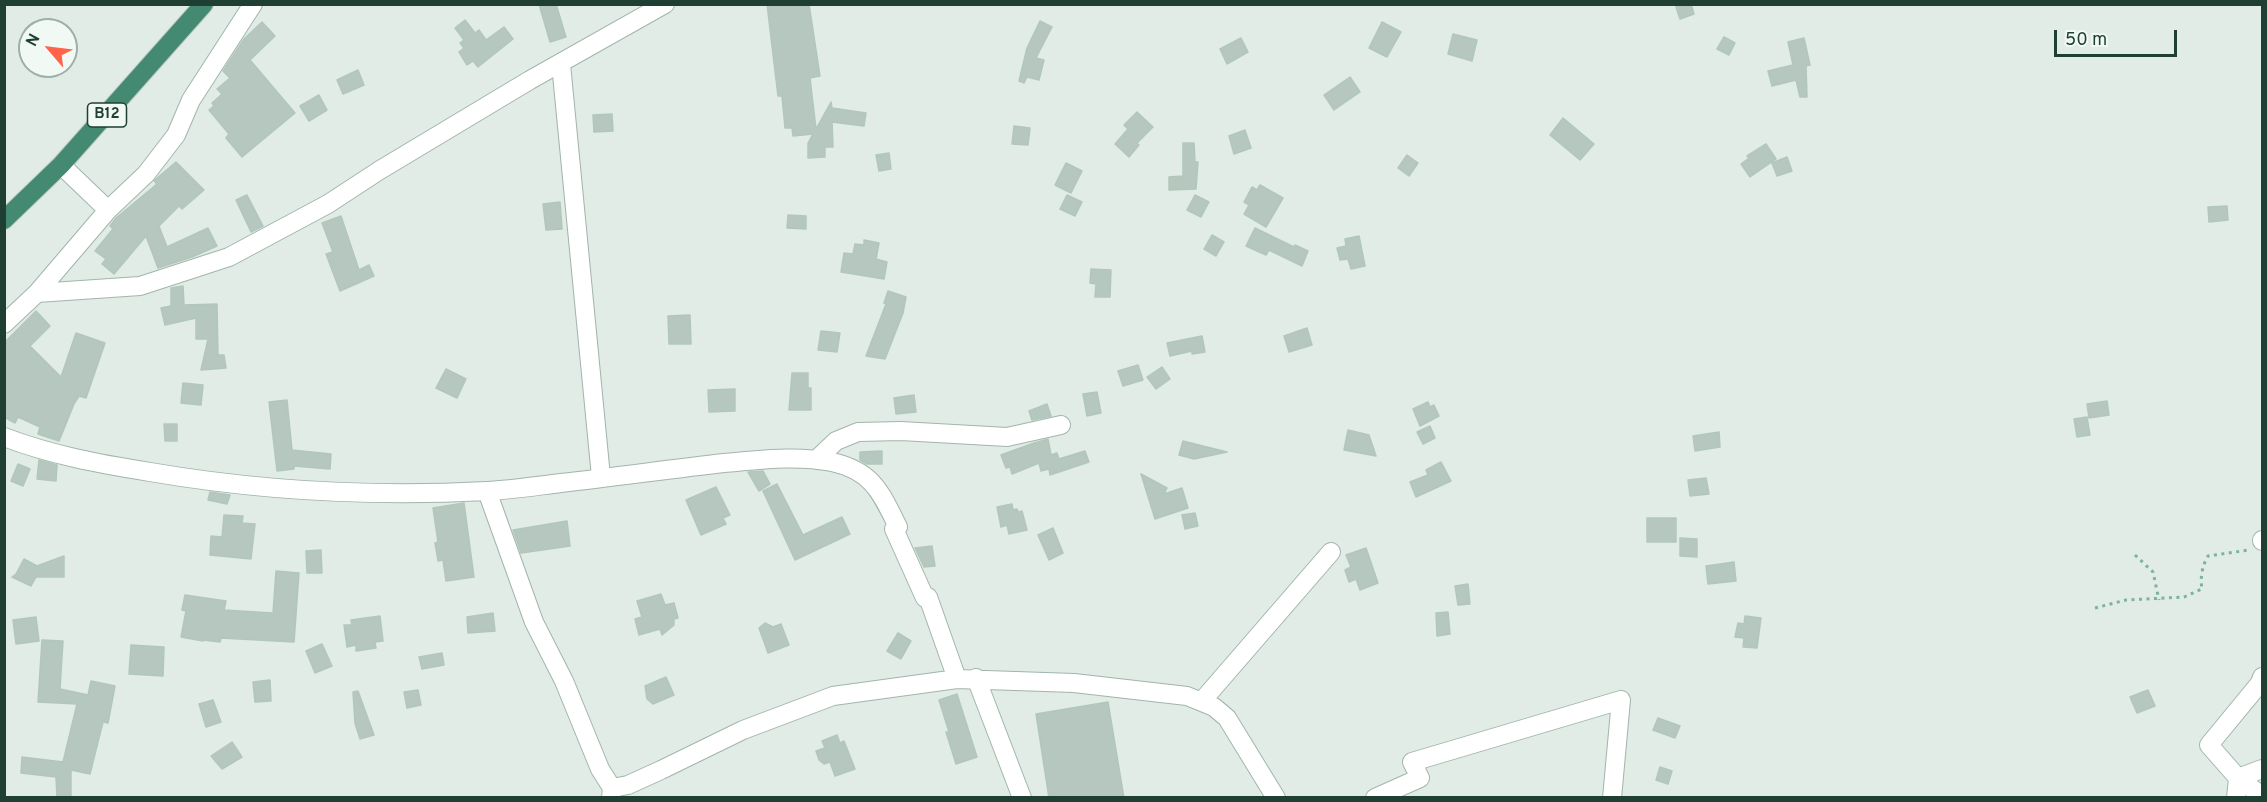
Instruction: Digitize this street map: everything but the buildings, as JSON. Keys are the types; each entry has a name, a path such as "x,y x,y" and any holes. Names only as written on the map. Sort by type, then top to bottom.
{"highway":[{"name":"B12","path":"4,220 61,165 204,4"}],"street":[{"path":"4,324 37,293 108,210 146,174 176,135 191,100 253,4"},
{"path":"37,293 140,286 229,257 328,204 530,80 662,5"},
{"path":"561,64 601,477"},
{"path":"61,165 108,210"},
{"path":"816,460 836,441 858,432 901,431 1008,437 1061,425"},
{"path":"4,437 87,461 199,480 325,492 488,491 771,459 816,460 848,466 859,471 875,484 898,527 894,529 925,598 928,597 957,679"},
{"path":"488,491 534,622 564,681 612,793 743,730 833,696 976,678 1083,684 1187,696 1202,701 1227,718 1276,798"},
{"path":"1202,701 1331,552"},
{"path":"2262,677 2260,683 2209,745 2238,778 2262,796"},
{"path":"976,678 1022,798"},
{"path":"1375,798 1420,778 1412,762 1621,700 1612,798"},
{"path":"2238,778 2262,769"},
{"path":"2236,798 2238,778"}],"path":[{"path":"2095,608 2126,600 2184,597 2202,589 2200,581 2204,562 2208,556 2237,553 2256,548 2262,540"},
{"path":"2135,555 2153,572 2159,600"}]}
